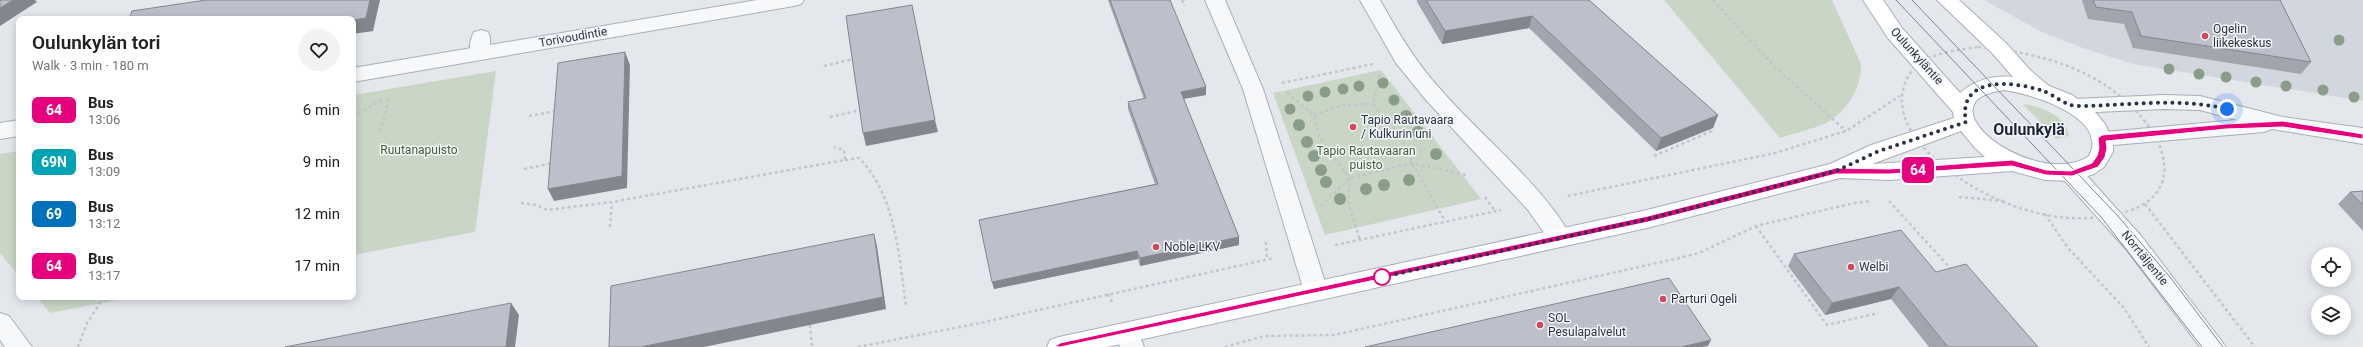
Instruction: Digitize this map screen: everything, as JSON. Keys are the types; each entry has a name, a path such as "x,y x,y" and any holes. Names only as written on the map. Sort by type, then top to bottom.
{"main road":[{"name":"Oulunkyläntie","path":"1873,0 1895,33 1965,116 1983,144 2012,163"},
{"path":"1947,0 1999,48 2023,75 2044,91"},
{"path":"1059,347 1129,340 1316,291 1648,219 1836,171 1879,151 1965,116 1966,100 1987,85 2024,85 2044,91 2074,106 2096,127 2102,138 2103,148 2101,157 2095,165 2072,174 2046,173 2012,163 1889,172 1836,171"}],"street":[{"name":"Torivoudintie","path":"356,73 480,45 794,0"},
{"path":"1215,0 1254,88 1303,253 1316,291"},
{"path":"1370,0 1403,58 1433,95 1536,204 1560,238"},
{"path":"2074,106 2200,102 2283,124 2363,136"},
{"path":"2102,138 2226,127 2283,124"},
{"path":"0,131 16,128"},
{"name":"Norrtäljentie","path":"2072,174 2134,243 2214,347"},
{"path":"0,323 20,347"}],"path":[{"path":"1713,0 1774,66 1846,131"},
{"path":"1932,55 1959,48 1978,47"},
{"path":"1350,178 1331,158 1317,133 1314,115 1276,84 1403,58"},
{"path":"824,66 854,59"},
{"path":"1373,104 1381,63"},
{"path":"1326,66 1329,72"},
{"path":"380,131 390,95 393,90"},
{"path":"356,114 390,95"},
{"path":"858,347 980,323 1237,265 1303,253 1445,221 1536,204 1671,173 1775,153 1846,131 1900,96"},
{"path":"1314,115 1332,107 1356,102 1373,104 1384,115 1403,140 1412,163 1445,221"},
{"path":"529,116 561,110"},
{"path":"830,117 861,110"},
{"path":"1654,156 1712,131 1709,129"},
{"path":"834,147 844,150 846,160"},
{"path":"2164,154 2166,168 2163,182 2156,194 2145,204 2173,238 2255,347"},
{"path":"521,203 536,205 548,210 612,202 859,158 868,164 875,176 889,215 906,306"},
{"path":"524,169 557,162"},
{"path":"1350,178 1412,163 1471,176"},
{"path":"1350,178 1346,192 1352,220 1360,240"},
{"path":"1953,196 2004,201 2045,214 2068,248 2124,308 2149,347"},
{"path":"1892,199 1888,200 1954,272"},
{"path":"1225,347 1264,336 1334,335 1541,289 1699,253 1738,233 1756,226 1854,203 1874,201"},
{"path":"610,227 612,202"},
{"path":"1756,226 1827,325 1878,313"},
{"path":"78,347 86,323 102,300"},
{"path":"810,325 812,347"}],"shaded area":[{"path":"1984,0 2363,0 2363,101 2133,64 2083,48 2042,32"}],"green space":[{"path":"1664,0 1832,0 1861,64 1861,73 1856,91 1846,107 1824,124 1780,138"},
{"name":"Tapio Rautavaaran puisto","path":"1381,70 1481,199 1325,235 1273,93"},
{"name":"Ruutanapuisto","path":"496,71 475,232 356,254 356,94"},
{"path":"2023,104 2037,107 2052,113 2063,123 2069,136 2056,139"},
{"path":"16,151 16,272 0,253 0,154"},
{"path":"39,300 117,300 50,313"}],"building":[{"path":"0,0 13,0 0,8"},
{"path":"206,0 370,0 366,18 356,20 356,16 130,16 132,11"},
{"path":"1110,0 1170,0 1206,87 1181,92 1239,237 1140,258 1137,251 992,282 979,220 1158,184 1128,102 1146,98"},
{"path":"1426,0 1589,0 1718,115 1661,138 1532,16 1445,31"},
{"name":"Ogelin liikekeskus","path":"2093,0 2280,0 2311,62 2141,36 2132,12 2096,7"},
{"path":"912,5 935,120 863,133 846,16"},
{"path":"625,52 622,176 548,189 558,63"},
{"path":"2363,191 2363,205 2350,192"},
{"path":"1901,230 1936,272 1966,264 2038,347 1948,347 1899,287 1832,303 1794,254"},
{"path":"874,234 883,297 641,347 609,347 611,286"},
{"path":"1669,278 1711,340 1681,347 1365,347"},
{"path":"511,303 506,347 285,347"}],"tram line":[{"path":"1896,0 2101,217 2202,347"},
{"path":"1912,0 2117,215 2170,277 2223,347"}],"bus line":[{"name":"64","path":"1060,347 1648,219 1836,171 1889,172 1944,166 2012,163 2046,173 2072,174 2095,165 2101,157 2103,148 2102,138 2226,127 2283,124 2363,136"}],"place":[{"name":"Ogelin liikekeskus","path":"2205,36"},
{"name":"Tapio Rautavaara / Kulkurin uni","path":"1353,127"},
{"name":"Noble LKV","path":"1156,247"},
{"name":"Welbi","path":"1851,267"},
{"name":"Parturi Ogeli","path":"1663,299"},
{"name":"SOL Pesulapalvelut","path":"1540,325"}],"district":[{"name":"Oulunkylä","path":"2029,129"}],"route":[{"path":"1382,277 1648,219 1836,171 1879,151 1966,122 1964,110 1966,100 1974,91 1987,85 2024,85 2059,97 2074,106 2200,102 2227,109"}]}
